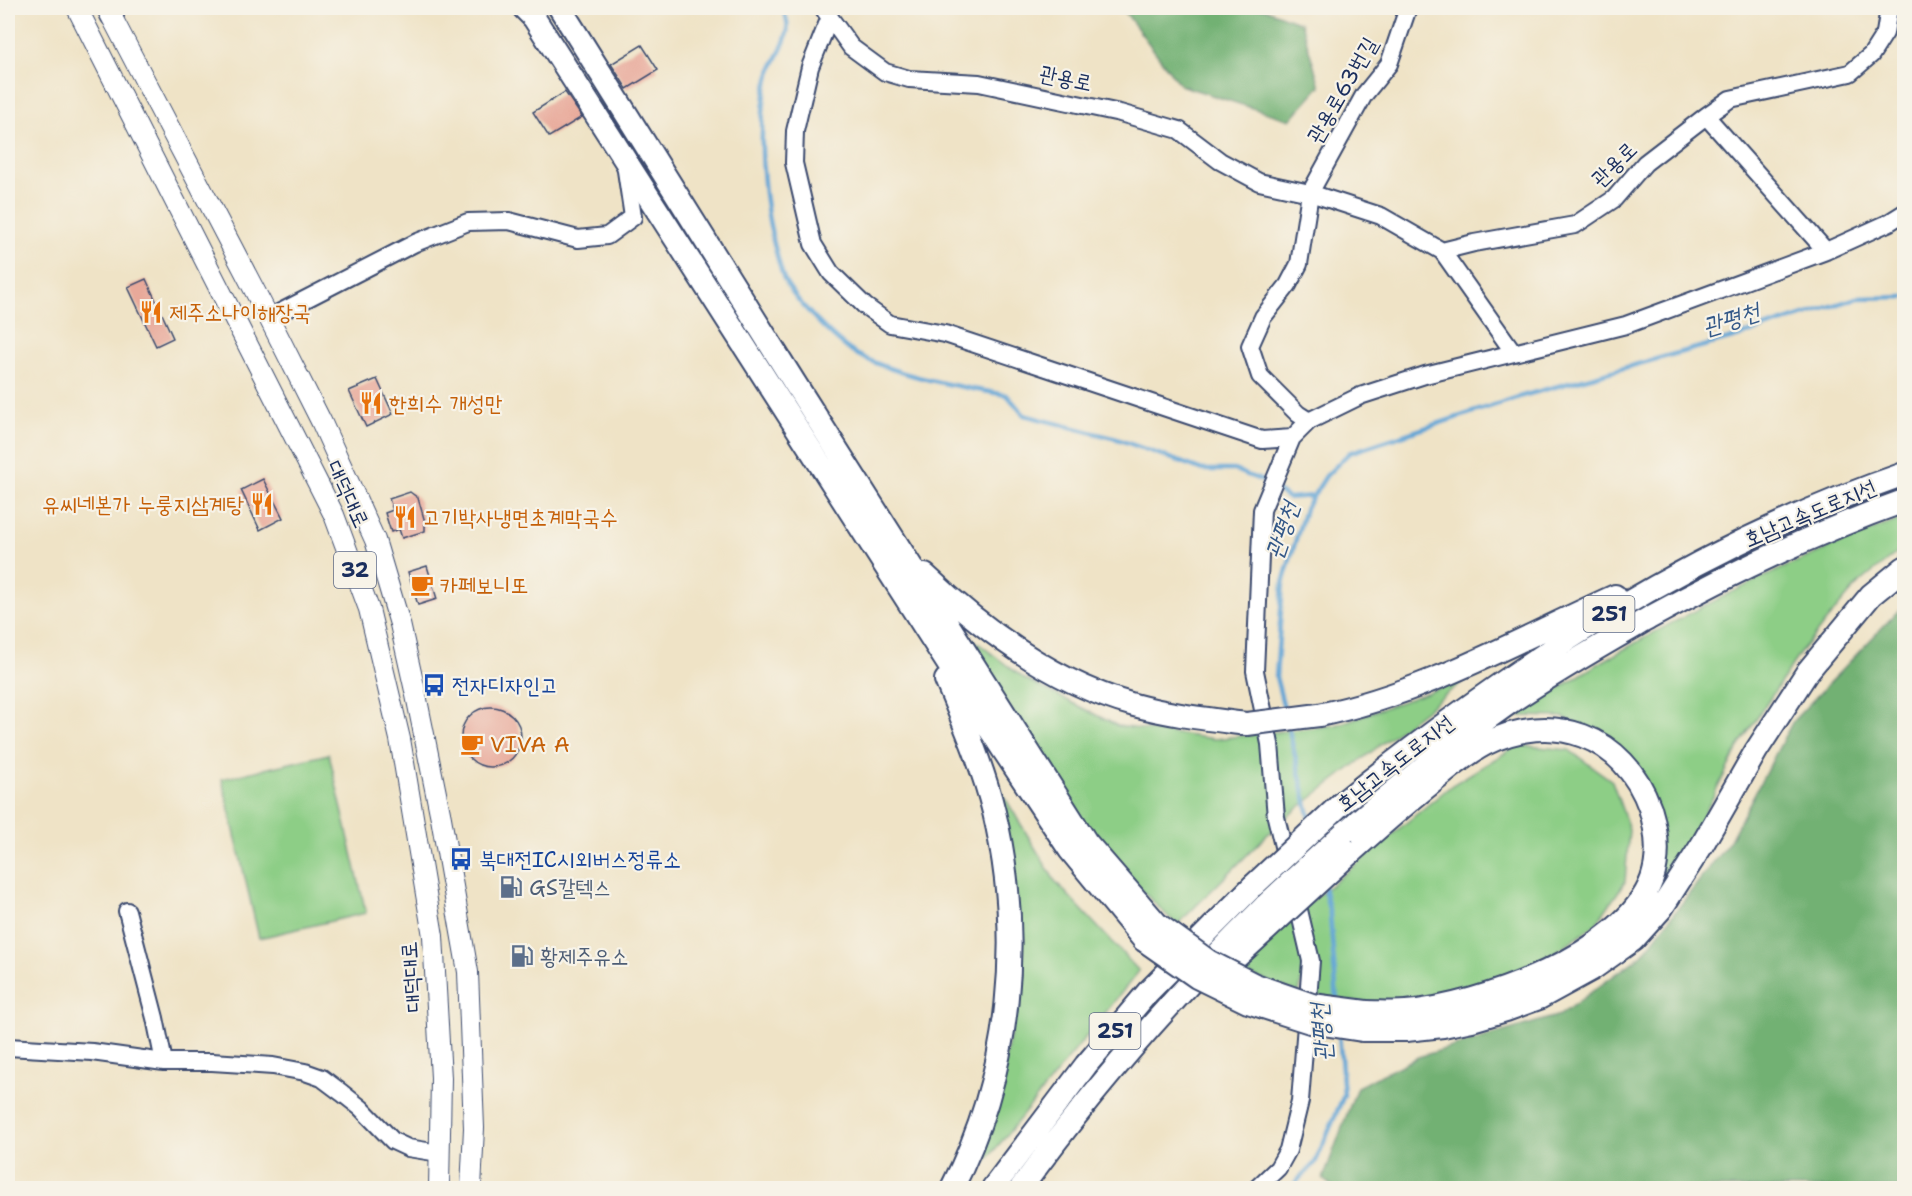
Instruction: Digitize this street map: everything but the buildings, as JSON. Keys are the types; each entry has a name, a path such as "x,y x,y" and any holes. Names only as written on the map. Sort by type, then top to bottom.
{"highway":[{"path":"524,8 534,18 910,605 1070,850 1197,977 1248,1002 1310,1022 1364,1021 1480,997 1533,978 1583,951 1623,922 1645,894 1652,878 1657,839 1646,797 1629,768 1615,754 1581,734 1546,729 1526,731 1484,745 1348,842"},
{"path":"560,8 1086,842 1151,932"},
{"name":"호남고속도로지선","path":"993,1188 1086,1065 1148,992 1253,886 1342,803 1409,749 1508,677 1603,618 1682,573 1773,526 1905,474"},
{"name":"호남고속도로지선","path":"1348,842 1418,771 1510,702 1608,641 1693,594 1783,549 1905,501"},
{"path":"891,535 920,570 971,616 999,637 1064,677 1132,705 1247,724 1319,715 1358,707 1417,687 1773,526"},
{"path":"1364,1021 1406,1030 1443,1026 1506,1010 1539,998 1584,974 1633,940 1660,909 1696,855 1756,751 1808,670 1872,595 1905,568"},
{"path":"910,605 938,660 982,771 994,813 1002,854 1008,911 1010,971 1003,1032 992,1083 978,1127 963,1168 952,1188"},
{"name":"251","path":"1021,1188 1132,1047 1160,1032 1249,944 1272,912 1348,842"}],"main road":[{"name":"대덕대로","path":"77,8 334,515 369,609 400,739 434,936 441,1078 439,1188"},
{"name":"대덕대로","path":"109,10 321,421 375,540 400,624 441,818 468,972 474,1128 471,1188"}],"street":[{"name":"관용로63번길","path":"1310,193 1364,95 1389,64 1408,8"},
{"name":"관용로","path":"826,12 851,47 885,72 909,79 979,83 1120,113 1179,130 1220,161 1259,182 1310,193 1381,216 1442,251 1575,225 1614,200 1645,163 1730,99 1850,73 1871,55 1885,33 1889,8"},
{"path":"826,12 795,131 794,163 813,244 831,273 865,306 890,324 945,334 1262,440 1289,444"},
{"path":"1706,116 1826,252"},
{"path":"269,318 415,243 468,222 509,221 578,239 607,236 633,217 625,160"},
{"path":"1309,421 1298,414 1260,376 1250,346 1263,316 1288,285 1299,264 1310,193"},
{"path":"1257,1188 1278,1168 1288,1150 1300,1101 1311,961 1276,817 1270,744 1255,671 1262,510 1289,444 1309,421 1360,396 1425,375 1626,325 1826,252 1905,213"},
{"path":"1442,251 1514,353"},
{"path":"127,911 164,1062"},
{"path":"8,1047 92,1052 164,1062 273,1066 305,1072 322,1078 361,1108 393,1141 408,1148 439,1153"}],"green space":[{"path":"1122,8 1262,8 1301,23 1320,86 1290,120 1180,85"},
{"path":"1904,518 1904,547 1857,585 1802,650 1740,744 1693,836 1657,886 1660,822 1608,738 1563,717 1518,716 1595,666 1716,600 1828,548"},
{"path":"1904,608 1904,1188 1334,1188 1323,1179 1357,1087 1418,1057 1560,1015 1642,955 1729,842 1793,721 1897,612"},
{"path":"957,627 1025,679 1118,726 1215,739 1336,725 1466,679 1279,823 1177,925 1134,883 1092,836"},
{"path":"1518,745 1569,750 1612,781 1629,829 1625,882 1596,924 1535,966 1477,989 1426,1001 1373,1005 1313,995 1302,909 1452,785"},
{"path":"329,754 366,913 259,938 222,779"},
{"path":"999,788 1055,881 1139,971 964,1188 997,1097 1019,996 1014,885"},
{"path":"1293,909 1306,962 1299,993 1230,968"}],"waterway":[{"path":"781,8 786,17 787,34 768,79 762,122 765,194 773,239 785,281 818,322 850,350 875,363 931,380 1007,395 1024,415 1117,439 1203,470 1234,470 1263,481 1288,498 1313,496"},
{"name":"관평천","path":"1285,712 1276,677 1283,583 1305,509 1326,476 1349,453 1522,396 1740,336 1857,298 1904,297"},
{"name":"관평천","path":"1288,726 1311,823"},
{"name":"관평천","path":"1324,887 1330,914 1337,1001"},
{"name":"관평천","path":"1290,1188 1315,1163 1344,1095 1339,1033"}],"place":[{"name":"제주소나이해장국","path":"151,312"},
{"name":"한희수 개성만","path":"371,403"},
{"name":"유씨네본가 누룽지삼계탕","path":"262,504"},
{"name":"고기박사냉면초계막국수","path":"405,517"},
{"name":"카페보니또","path":"422,585"},
{"name":"전자디자인고","path":"434,685"},
{"name":"VIVA A","path":"472,744"},
{"name":"북대전IC시외버스정류소","path":"461,859"},
{"name":"GS칼텍스","path":"511,887"},
{"name":"황제주유소","path":"522,956"}]}
